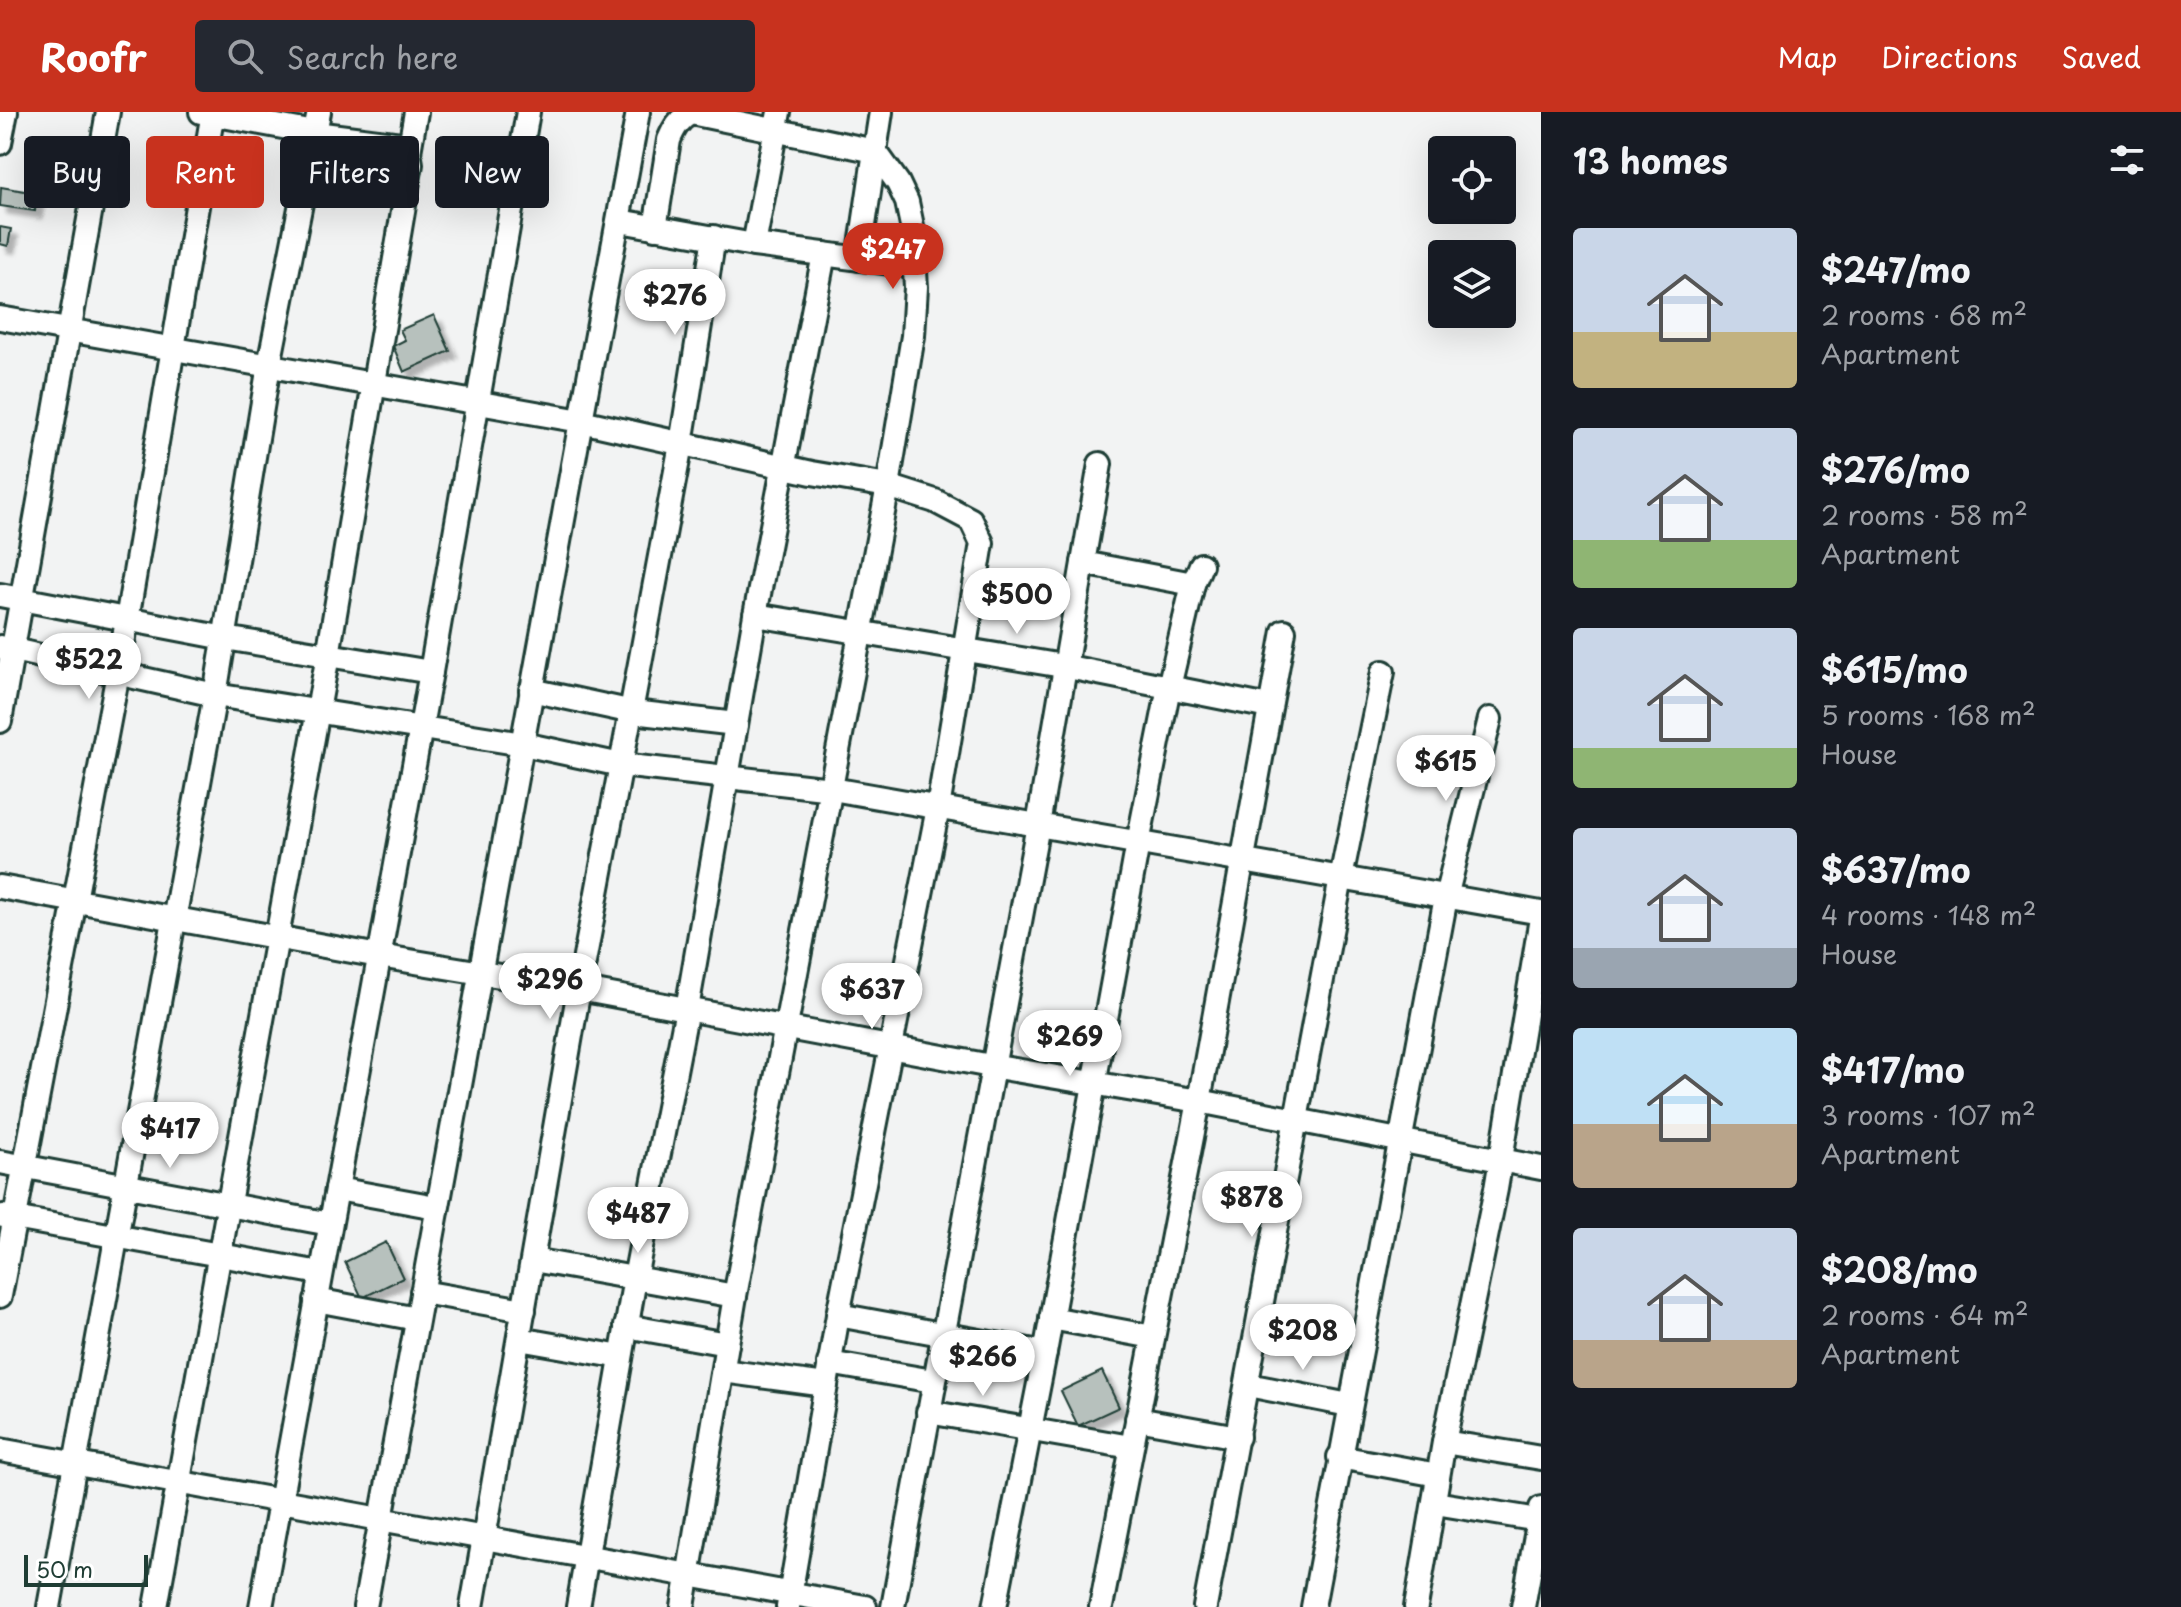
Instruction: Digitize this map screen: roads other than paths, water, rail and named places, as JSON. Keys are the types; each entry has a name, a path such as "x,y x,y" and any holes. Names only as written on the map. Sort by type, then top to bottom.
{"street":[{"path":"0,143 6,112"},
{"path":"0,721 11,598 70,330 108,112"},
{"path":"412,136 416,112"},
{"path":"261,1607 431,672 528,112"},
{"path":"365,1607 638,112"},
{"path":"655,228 669,140 682,118 691,112 777,121 875,151 898,183 907,202 912,226 916,287 913,336 888,486 735,1296 683,1607"},
{"path":"859,259 881,112"},
{"path":"0,1296 7,1216 23,1167 118,673 175,348 209,113 317,122 370,136"},
{"path":"754,245 777,121"},
{"path":"49,1607 215,695 269,365 317,122"},
{"path":"156,1607 328,655 403,208"},
{"path":"620,221 754,245 914,266"},
{"path":"472,1607 579,989 681,444 714,237"},
{"path":"578,1607 755,615 824,254"},
{"path":"0,318 581,421 782,467 888,486 935,501 971,520 982,543 938,808 838,1315 789,1600"},
{"path":"893,1607 1038,825 1100,464"},
{"path":"995,1607 1031,1430 1138,843 1169,687 1197,575 1083,563"},
{"path":"11,598 431,672"},
{"path":"755,615 1063,666 1269,707"},
{"path":"1101,1607 1199,1101 1284,631"},
{"path":"7,649 215,695 523,744 621,765 832,789 1541,916 1500,1160 1444,1442 1416,1607"},
{"path":"1205,1607 1341,878 1383,672"},
{"path":"531,690 633,712 736,724"},
{"path":"1313,1607 1446,897 1490,719"},
{"path":"0,887 1199,1101 1541,1168"},
{"path":"0,1162 330,1224"},
{"path":"337,1189 436,1207"},
{"path":"7,1216 320,1273"},
{"path":"533,1260 735,1296"},
{"path":"422,1292 524,1310"},
{"path":"316,1300 417,1319"},
{"path":"838,1315 1045,1353"},
{"path":"1051,1318 1153,1337"},
{"path":"626,1326 727,1344"},
{"path":"519,1339 621,1357"},
{"path":"723,1371 933,1381"},
{"path":"1248,1385 1349,1405"},
{"path":"928,1412 1131,1447"},
{"path":"1137,1419 1238,1437"},
{"path":"1444,1442 1541,1458"},
{"path":"0,1450 689,1575 789,1600 865,1607"},
{"path":"1339,1457 1438,1475"},
{"path":"1435,1503 1540,1513 1523,1607"}]}
